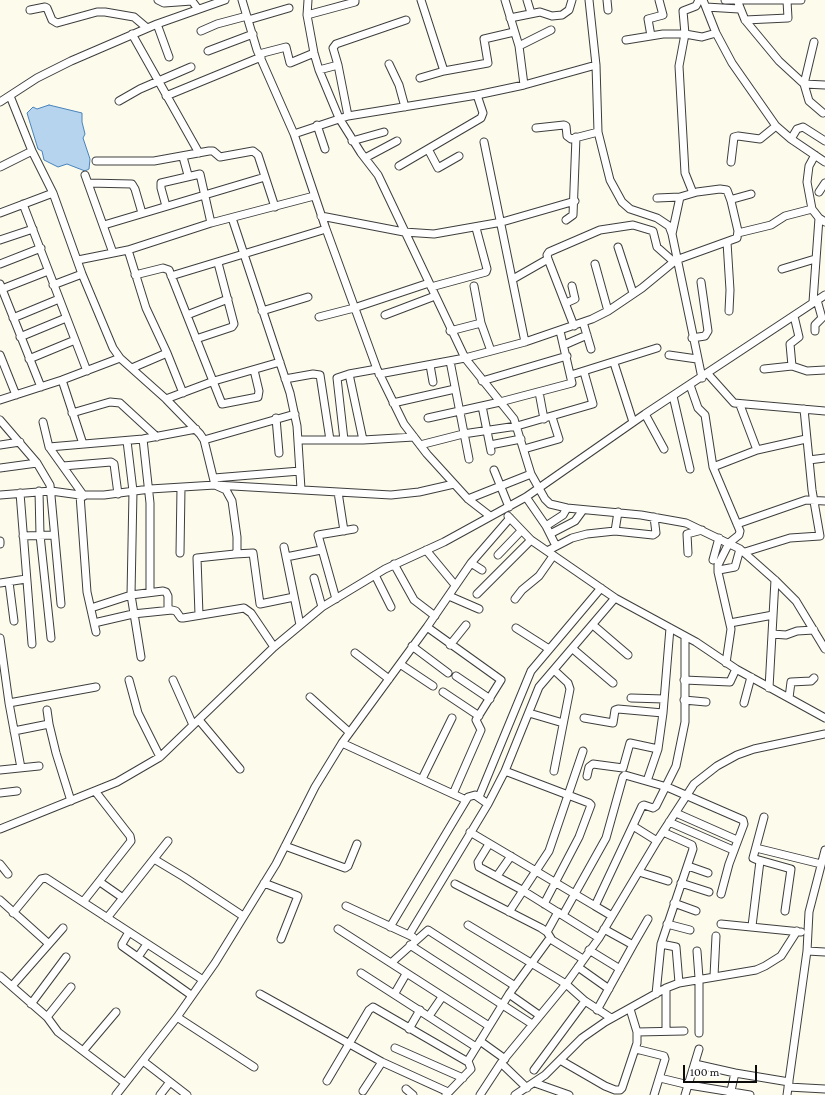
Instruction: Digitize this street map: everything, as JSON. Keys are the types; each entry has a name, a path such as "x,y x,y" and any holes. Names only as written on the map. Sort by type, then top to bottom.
{"street":[{"path":"158,0 164,3 192,1 198,9"},
{"path":"0,102 37,78 132,34 225,0"},
{"path":"242,0 260,56 294,134 321,216 378,372 404,424 420,445 468,499 490,516"},
{"path":"308,0 307,15 314,53 319,70 339,118 352,141 378,176 430,285 450,331 465,358 482,381 508,411 517,426 531,474 538,490 548,502 568,508 618,512 686,523 729,543 742,551 776,580 796,602 825,649"},
{"path":"307,15 355,2 355,0"},
{"path":"421,0 444,71"},
{"path":"505,0 519,46 524,85"},
{"path":"527,0 532,13"},
{"path":"510,18 540,12 552,16 562,15 569,10 572,0"},
{"path":"589,0 596,65 598,132 601,151 614,190 622,202 635,211 664,222 669,226 672,234 675,261 697,359 705,376 731,400 740,405 825,411"},
{"path":"607,0 608,10"},
{"path":"651,36 648,19 663,15 659,0"},
{"path":"693,193 685,173 679,66 685,34 683,11 696,6 699,0"},
{"path":"703,0 716,32 732,63 776,126 791,139 825,162"},
{"path":"725,0 801,0"},
{"path":"737,0 739,9 745,20 770,52 804,84 825,85"},
{"path":"745,20 788,18 787,1"},
{"path":"30,10 45,7 47,8 52,20 57,23 97,12 106,12 134,17 147,28"},
{"path":"706,7 739,9"},
{"path":"200,31 217,24 289,8"},
{"path":"348,116 338,65 333,48 336,44 406,20"},
{"path":"157,24 169,57"},
{"path":"519,46 551,30"},
{"path":"420,78 444,71 488,63 484,39 514,32"},
{"path":"626,40 651,36 685,34 702,37 716,32"},
{"path":"132,34 157,81 199,153"},
{"path":"208,51 253,34"},
{"path":"814,42 804,84 809,101 823,113"},
{"path":"166,96 260,56 286,47 290,63 314,53"},
{"path":"389,64 399,85 404,107"},
{"path":"319,70 338,65"},
{"path":"294,134 339,118 477,95 524,85 596,65"},
{"path":"119,101 140,89 191,67"},
{"path":"399,166 481,118 482,113 477,95"},
{"path":"10,96 32,151 53,194 82,274 109,339 120,358 166,399 204,440 214,481 226,490 232,502 238,547 235,554"},
{"path":"317,125 325,149"},
{"path":"536,128 564,125 566,126 568,138 598,132"},
{"path":"731,162 734,137 760,139 776,126"},
{"path":"791,139 797,129 803,127 825,141"},
{"path":"352,141 384,132"},
{"path":"566,220 573,215 575,201 576,137"},
{"path":"365,158 397,141"},
{"path":"484,142 502,222 525,342"},
{"path":"428,149 438,168 459,156"},
{"path":"0,168 32,151"},
{"path":"96,161 154,161 211,151 220,157 254,151 258,155 275,207"},
{"path":"815,155 806,176 812,209 822,220 815,259 815,301 822,318 815,325 815,331"},
{"path":"183,156 188,175"},
{"path":"85,175 113,253"},
{"path":"166,206 161,183 188,175 202,175 211,223"},
{"path":"104,225 265,177"},
{"path":"819,192 825,182"},
{"path":"88,183 132,184 135,189 142,213"},
{"path":"344,440 337,378 349,374 378,372 450,362 560,331 608,311 675,261 737,238 738,233 727,190 657,198"},
{"path":"0,213 53,194"},
{"path":"731,201 733,199 751,194"},
{"path":"78,260 128,250 211,223 314,196"},
{"path":"672,234 680,196"},
{"path":"321,216 404,232 434,234 476,228 502,222 575,201"},
{"path":"23,204 87,371"},
{"path":"738,233 771,225 785,216 812,209"},
{"path":"632,225 635,211"},
{"path":"232,218 280,362 295,414 299,440 301,489"},
{"path":"574,326 548,259 550,252 600,230 632,225 653,231 657,247 675,261"},
{"path":"319,317 430,285 486,272 487,269 476,228"},
{"path":"0,240 33,229"},
{"path":"171,276 326,229"},
{"path":"727,242 730,290 729,311"},
{"path":"618,247 634,293"},
{"path":"0,264 41,248"},
{"path":"128,250 146,308 167,353 182,393"},
{"path":"513,279 548,259"},
{"path":"782,269 815,259"},
{"path":"196,340 233,326 228,299 218,263"},
{"path":"595,264 608,311"},
{"path":"135,275 165,268 171,276 222,404 255,398 259,394 254,370"},
{"path":"40,387 13,318 4,302 1,287 48,271"},
{"path":"53,285 82,274"},
{"path":"692,338 705,336 708,331 701,282"},
{"path":"474,286 481,323 490,351"},
{"path":"566,303 575,299 572,286"},
{"path":"0,829 95,791 135,773 160,757 274,646 322,607 394,564 426,550 490,516 507,509 538,490 633,422 705,376 825,295"},
{"path":"385,315 435,296"},
{"path":"262,311 308,297"},
{"path":"13,318 59,299"},
{"path":"187,315 228,299"},
{"path":"792,366 790,344 799,337 794,316"},
{"path":"20,337 66,318"},
{"path":"584,322 592,349"},
{"path":"450,331 481,323"},
{"path":"428,418 500,402 569,384 572,380 560,331"},
{"path":"564,344 587,335"},
{"path":"29,359 75,340"},
{"path":"571,375 614,363 658,348"},
{"path":"132,368 167,353"},
{"path":"0,355 16,395"},
{"path":"669,355 697,359"},
{"path":"482,381 567,356"},
{"path":"0,400 62,380 120,358"},
{"path":"166,399 214,382 280,362"},
{"path":"450,362 458,411 469,459"},
{"path":"614,363 633,422"},
{"path":"430,365 433,382"},
{"path":"764,370 792,366 808,371 825,370"},
{"path":"420,445 463,434 517,426 552,417 592,404 584,372"},
{"path":"285,379 313,374 320,375 330,440"},
{"path":"349,374 363,440"},
{"path":"62,380 83,444"},
{"path":"690,385 698,408 705,415 713,467 738,524 739,535 729,543 718,565 730,624 730,645 726,663"},
{"path":"393,402 455,389"},
{"path":"539,392 544,419"},
{"path":"673,396 690,469"},
{"path":"72,413 110,402 120,403 157,437"},
{"path":"740,405 757,450"},
{"path":"482,406 491,448 521,439"},
{"path":"742,551 790,538 822,536 814,499 806,439 804,409"},
{"path":"204,440 276,418 295,414"},
{"path":"645,414 664,449"},
{"path":"524,449 559,439 552,417"},
{"path":"276,418 279,453"},
{"path":"0,420 20,442 48,479 51,491 53,535 61,604"},
{"path":"43,422 49,447 82,495 86,592 96,632"},
{"path":"49,447 127,441 196,430"},
{"path":"299,440 363,440 414,437"},
{"path":"143,439 150,489 150,592"},
{"path":"713,467 757,450 806,439"},
{"path":"127,441 133,491 131,595 141,657"},
{"path":"0,445 20,442"},
{"path":"809,460 825,458"},
{"path":"63,466 111,462 114,464 118,494"},
{"path":"0,468 37,463"},
{"path":"494,470 510,518 531,540 615,598 670,628 769,688 825,718"},
{"path":"0,495 39,491 82,495 118,494 150,489 181,488 214,481 300,471"},
{"path":"468,499 500,485 531,474"},
{"path":"214,481 338,492 404,494 454,484"},
{"path":"180,553 181,488"},
{"path":"39,491 40,535 51,638"},
{"path":"338,492 344,531"},
{"path":"20,493 32,644"},
{"path":"526,497 546,526 556,546"},
{"path":"738,524 794,503 814,499 825,501"},
{"path":"546,526 563,515 568,508"},
{"path":"550,534 575,521 583,510"},
{"path":"615,531 618,512"},
{"path":"515,599 522,590 539,576 550,554 556,546 579,536 615,531 653,535 656,533 654,517"},
{"path":"116,1095 177,1017 191,995 215,963 286,846 315,787 349,732 390,679 412,646 427,628 471,563 510,518"},
{"path":"336,599 319,541 320,534 354,529"},
{"path":"688,553 687,534 702,530"},
{"path":"498,555 521,531"},
{"path":"23,536 53,535"},
{"path":"714,560 719,538"},
{"path":"476,594 531,540"},
{"path":"284,547 300,625"},
{"path":"286,557 322,550"},
{"path":"426,550 455,585"},
{"path":"718,571 735,568 742,551"},
{"path":"199,616 197,558 253,553 260,604 294,597"},
{"path":"471,563 482,570"},
{"path":"394,564 414,600 435,616"},
{"path":"375,575 391,606"},
{"path":"314,578 322,607"},
{"path":"0,583 26,579"},
{"path":"769,688 776,580"},
{"path":"9,582 14,621"},
{"path":"479,797 528,677 536,663 601,588"},
{"path":"91,608 131,595 150,592 166,592 168,610"},
{"path":"449,596 479,609"},
{"path":"409,935 488,804 505,771 539,687 615,598"},
{"path":"94,623 133,614 168,610 176,611 180,618 244,608 250,613 274,646"},
{"path":"730,624 773,615"},
{"path":"450,645 466,625"},
{"path":"592,625 628,655"},
{"path":"427,628 500,679 501,683 476,720 481,730 453,794"},
{"path":"516,628 549,649"},
{"path":"647,781 658,749 663,713 670,628"},
{"path":"772,634 786,635 796,631 814,630"},
{"path":"595,906 642,806 644,805 655,808 667,787 676,766 680,754 685,722 685,637"},
{"path":"0,638 1,656 21,768"},
{"path":"412,646 448,673"},
{"path":"573,649 613,683"},
{"path":"355,653 390,679"},
{"path":"400,664 433,686"},
{"path":"684,680 730,682 736,669"},
{"path":"554,670 570,686 570,694 554,771"},
{"path":"456,676 490,699"},
{"path":"744,704 751,677"},
{"path":"789,698 791,682 811,681 814,678"},
{"path":"129,680 138,713 160,757"},
{"path":"173,680 196,723 240,769"},
{"path":"9,704 96,687"},
{"path":"443,692 479,716"},
{"path":"310,697 349,732"},
{"path":"631,698 664,699"},
{"path":"684,700 706,702"},
{"path":"584,718 613,723 616,710 618,709 663,713"},
{"path":"47,710 54,748 70,801"},
{"path":"529,713 563,722"},
{"path":"422,779 452,718"},
{"path":"14,730 49,724"},
{"path":"480,1095 503,1061 539,1015 566,984 599,938 656,842 676,813 686,795 705,775 737,755 754,749 825,734"},
{"path":"342,743 466,800"},
{"path":"586,776 591,764 623,768 630,743 658,749"},
{"path":"509,912 549,851 583,751"},
{"path":"0,770 39,766"},
{"path":"505,771 589,803 591,807 579,837 544,904"},
{"path":"468,1062 509,994 531,964 560,913 576,894 610,828 624,776 628,775 667,787 744,820 733,850 721,894"},
{"path":"0,793 17,791"},
{"path":"84,902 131,841 130,836 95,791"},
{"path":"390,927 466,800 471,795 479,797 488,804"},
{"path":"676,813 737,840"},
{"path":"764,817 754,858 791,868 785,911"},
{"path":"669,822 733,850"},
{"path":"633,826 656,842"},
{"path":"470,832 537,870 612,916"},
{"path":"656,994 661,944 688,866 693,846 663,832"},
{"path":"107,918 168,841"},
{"path":"286,846 345,868 348,866 357,844"},
{"path":"489,844 478,864 599,938"},
{"path":"756,848 822,866"},
{"path":"787,1095 807,951 807,932 812,896 822,866 825,850"},
{"path":"497,876 511,856"},
{"path":"154,859 243,916"},
{"path":"752,926 759,860"},
{"path":"0,864 8,874"},
{"path":"688,866 708,873"},
{"path":"639,872 668,881"},
{"path":"13,913 44,878 49,879 202,980"},
{"path":"100,882 123,898"},
{"path":"264,883 298,896 281,938"},
{"path":"681,883 709,892"},
{"path":"455,884 509,912 548,935 583,959"},
{"path":"0,900 49,944"},
{"path":"674,904 696,910"},
{"path":"346,906 417,939"},
{"path":"597,1010 648,919"},
{"path":"667,924 690,930"},
{"path":"721,924 807,932"},
{"path":"468,925 566,984 585,1001 611,1018"},
{"path":"12,986 63,928"},
{"path":"338,929 489,1026"},
{"path":"604,929 633,946"},
{"path":"391,964 426,930 430,930 515,986"},
{"path":"515,1095 535,1083 582,1038 611,1018 666,988 679,983 699,978 756,970 774,962 786,950 798,931"},
{"path":"128,932 122,945 191,995"},
{"path":"714,976 716,936"},
{"path":"138,957 147,944"},
{"path":"661,944 676,947 679,983"},
{"path":"410,945 532,1024"},
{"path":"589,950 620,969"},
{"path":"697,951 699,978 699,1033"},
{"path":"807,951 825,952"},
{"path":"31,1004 66,957"},
{"path":"578,967 609,989"},
{"path":"361,973 395,993 429,1016 478,1044 503,1061 527,1088"},
{"path":"395,993 406,974"},
{"path":"0,976 47,1017 58,1032 125,1083"},
{"path":"47,1017 71,987"},
{"path":"666,988 666,1031"},
{"path":"260,994 348,1044 447,1094 471,1069 468,1062 373,1007 369,1010 348,1044 327,1081"},
{"path":"509,994 539,1015"},
{"path":"429,1016 442,997"},
{"path":"534,1070 585,1001"},
{"path":"560,1060 617,1091 622,1088 636,1049 637,1032 630,1009"},
{"path":"409,1029 420,1010"},
{"path":"83,1052 116,1012"},
{"path":"177,1017 254,1067"},
{"path":"637,1032 684,1031"},
{"path":"395,1048 463,1078"},
{"path":"636,1049 664,1056 665,1059 654,1095"},
{"path":"685,1095 699,1049"},
{"path":"143,1061 187,1095"},
{"path":"363,1091 382,1062"},
{"path":"695,1064 789,1085 825,1089"},
{"path":"730,1093 736,1073"},
{"path":"660,1078 730,1093 750,1095"},
{"path":"160,1095 170,1082"},
{"path":"535,1083 569,1095"},
{"path":"406,1089 413,1095"}],"water":[{"path":"49,105 82,113 82,122 85,134 83,138 90,159 89,169 85,171 67,164 58,167 44,160 42,151 38,149 27,113 33,107 37,109"}]}
